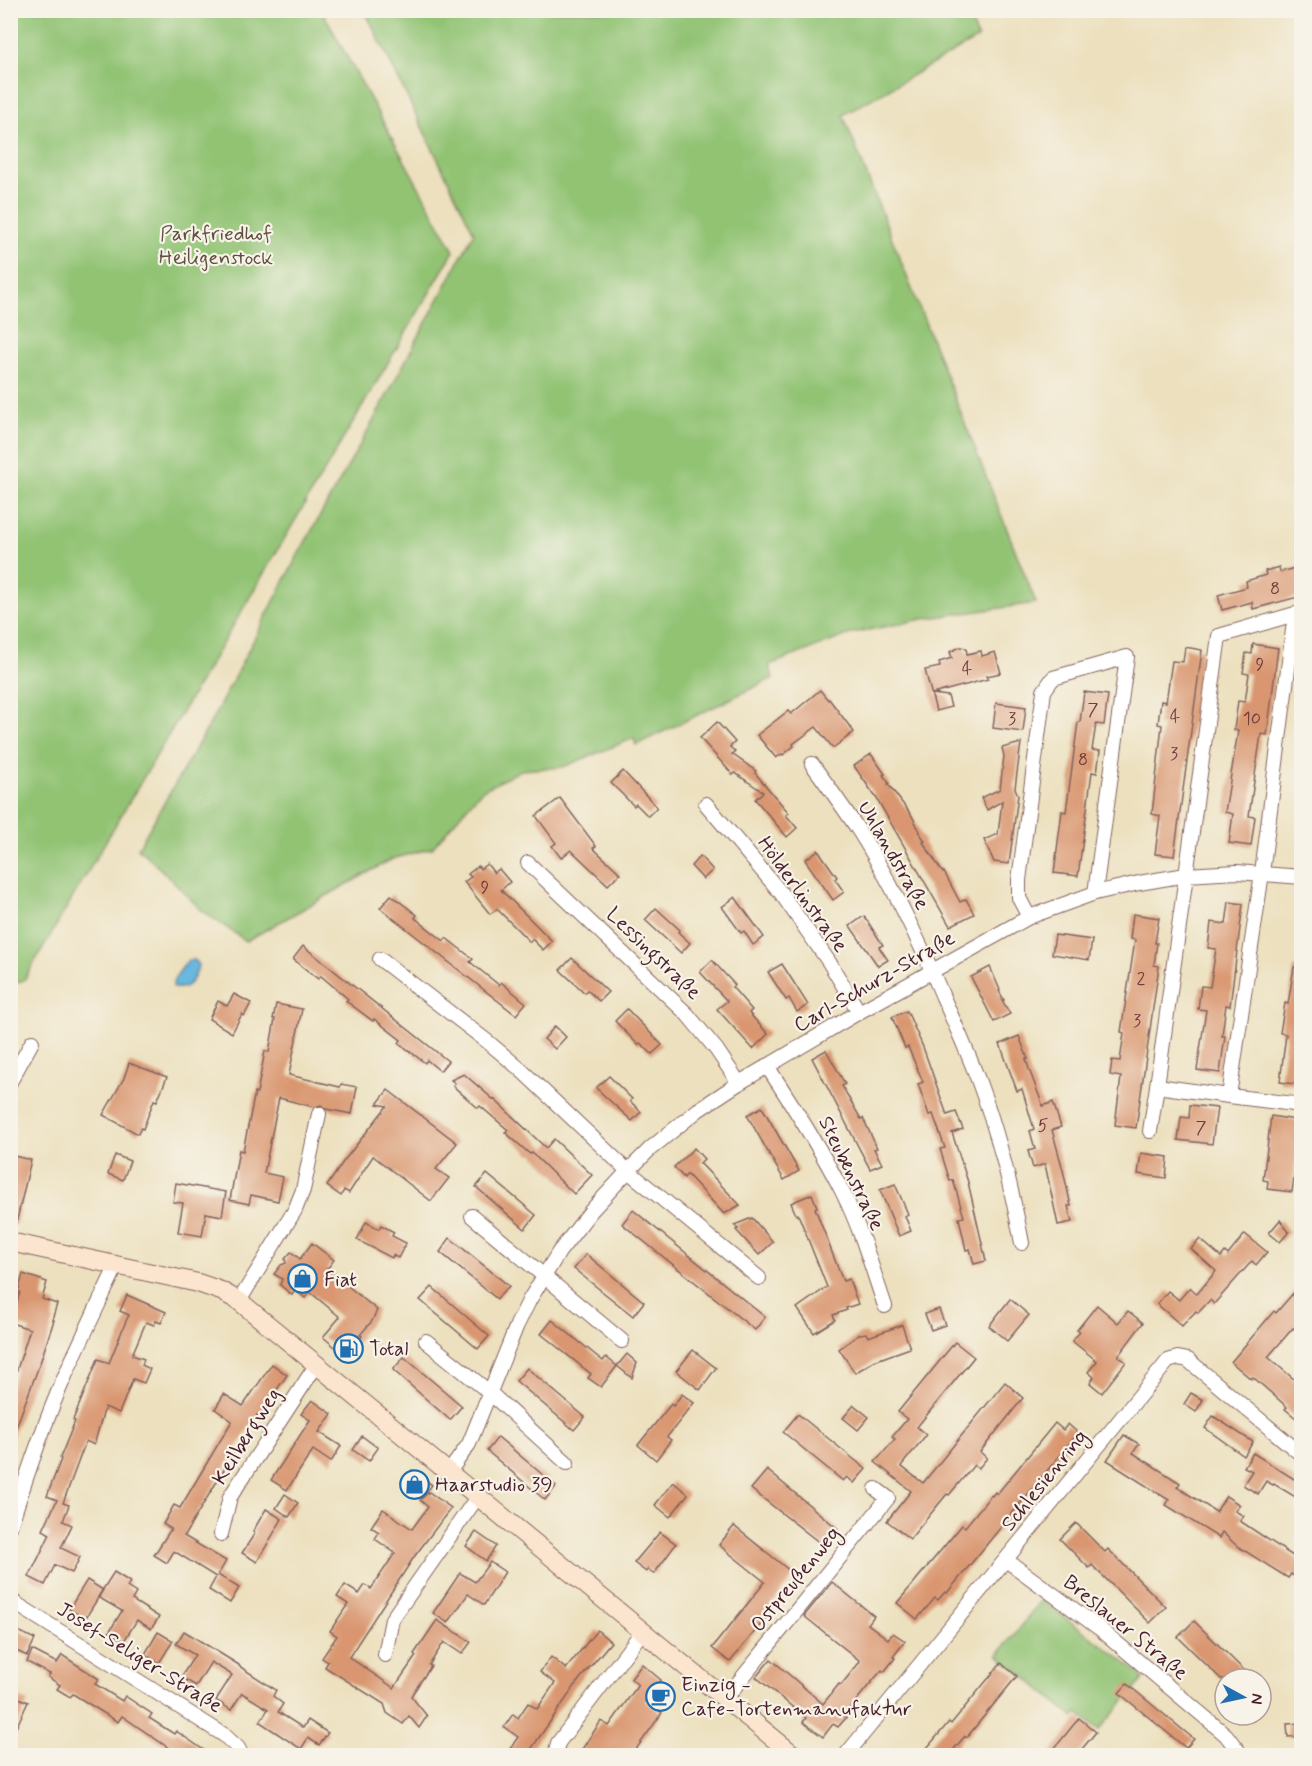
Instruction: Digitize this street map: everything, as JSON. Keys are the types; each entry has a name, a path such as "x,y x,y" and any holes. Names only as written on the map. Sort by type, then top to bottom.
{"street":[{"path":"1150,1131 1220,636 1298,613 1229,1096"},
{"path":"1029,917 1019,898 1019,880 1044,691 1053,678 1127,657 1095,893"},
{"name":"Uhlandstraße","path":"812,764 859,830 884,873 932,971 972,1064 989,1112 1023,1243"},
{"name":"Hölderlinstraße","path":"706,804 781,893 829,962 859,1012"},
{"name":"Lessingstraße","path":"528,863 687,1014 739,1083"},
{"name":"Carl-Schurz-Straße","path":"449,1472 469,1444 517,1325 543,1276 576,1229 628,1171 650,1149 698,1110 859,1012 1029,917 1095,893 1186,875 1262,873 1302,877"},
{"path":"380,959 488,1042 520,1069 628,1171 759,1278"},
{"path":"10,1082 32,1042"},
{"name":"Steubenstraße","path":"767,1066 807,1126 844,1195 885,1306"},
{"path":"1157,1086 1302,1105"},
{"path":"239,1300 295,1210 303,1190 319,1114"},
{"path":"472,1216 621,1341"},
{"path":"10,1242 212,1287 239,1300 795,1755"},
{"path":"10,1527 63,1379 117,1265"},
{"path":"426,1341 489,1392 567,1463"},
{"name":"Schlesienring","path":"845,1755 1168,1362 1178,1358 1188,1360 1302,1455"},
{"name":"Keilbergweg","path":"220,1534 230,1497 317,1364"},
{"name":"Ostpreußenweg","path":"725,1699 888,1498 876,1489"},
{"path":"385,1654 392,1619 478,1496"},
{"name":"Breslauer Straße","path":"1006,1560 1107,1635 1226,1736 1242,1755"},
{"name":"Josef-Seliger-Straße","path":"10,1599 224,1735 242,1755"},
{"path":"555,1755 558,1743 642,1632"}],"green space":[{"name":"Parkfriedhof Heiligenstock","path":"11,10 322,11 454,251 24,980 11,985"},
{"path":"365,11 967,11 978,38 843,115 1036,603 928,618 853,633 769,665 773,678 636,745 634,738 563,767 521,770 481,791 432,848 392,859 246,941 200,909 138,848 211,722 298,555 474,233"},
{"path":"1041,1600 1144,1678 1099,1730 1078,1713 1074,1717 998,1655"}],"water":[{"path":"188,960 194,960 198,965 196,974 188,985 175,988 174,979"}],"building":[{"path":"1302,566 1302,596 1253,609 1252,602 1222,610 1218,595 1247,587 1246,581 1266,575 1265,571 1279,567 1280,572"},
{"path":"1253,644 1278,648 1267,735 1261,734 1249,816 1255,817 1251,846 1229,843 1233,814 1225,812 1238,731 1234,730 1238,701 1245,702 1249,674 1243,673 1246,653 1252,654"},
{"path":"960,647 966,648 967,654 981,651 982,656 995,652 1001,673 987,676 988,679 932,694 948,696 951,707 936,711 925,670 940,667 939,662 952,658 950,652"},
{"path":"1185,647 1202,650 1174,856 1155,854 1160,816 1152,814 1162,725 1158,724 1161,701 1166,702 1172,661 1183,662"},
{"path":"820,690 854,732 833,748 816,727 793,744 794,746 783,755 776,758 757,735 788,711 791,714"},
{"path":"1084,692 1108,695 1104,725 1096,724 1092,750 1100,751 1097,773 1092,772 1078,876 1054,873 1062,811 1066,812"},
{"path":"996,703 1026,707 1023,732 993,728"},
{"path":"717,722 735,742 730,747 735,752 732,754 756,771 755,773 789,813 786,815 797,828 787,837 755,799 763,792 735,773 733,775 700,738"},
{"path":"1021,743 1015,788 1018,795 1009,864 994,862 984,840 998,834 1002,801 987,810 981,798 1000,789 1004,756 1002,748"},
{"path":"871,754 885,774 883,775 888,784 912,816 925,841 923,842 944,872 960,902 966,899 974,914 950,926 877,799 854,766"},
{"path":"623,771 657,807 648,816 636,804 634,806 611,783"},
{"path":"560,798 596,846 593,848 620,873 608,885 571,850 561,858 552,846 556,843 536,816"},
{"path":"818,850 837,877 835,879 844,892 833,900 805,860"},
{"path":"700,856 713,870 703,879 691,866"},
{"path":"487,864 494,873 499,869 510,882 501,890 552,941 543,950 532,939 530,942 497,909 490,914 464,882 471,877 468,874 478,866 480,869"},
{"path":"391,895 417,915 415,918 444,941 446,938 473,959 470,962 499,985 501,982 526,1003 516,1015 380,908"},
{"path":"735,897 764,937 753,945 744,931 741,933 722,907"},
{"path":"1229,902 1243,904 1230,1006 1226,1005 1220,1073 1197,1070 1206,1010 1198,1009 1201,986 1210,987 1216,949 1208,948 1211,922 1226,924"},
{"path":"656,908 680,930 678,932 690,943 681,953 645,920"},
{"path":"1133,914 1159,918 1154,965 1159,966 1136,1128 1115,1125 1121,1077 1110,1075 1112,1060 1120,1061 1124,1033 1121,1032 1135,940 1130,939"},
{"path":"864,916 883,945 879,947 888,960 878,966 850,926"},
{"path":"1055,935 1092,940 1089,960 1052,954"},
{"path":"303,946 448,1061 440,1071 427,1060 425,1063 399,1043 401,1040 346,1001 348,999 321,976 318,979 293,959"},
{"path":"572,958 608,992 599,1001 587,990 585,993 560,970"},
{"path":"712,960 735,985 732,987 752,1010 749,1013 768,1034 753,1049 717,1009 727,1001 700,972"},
{"path":"782,964 808,1005 797,1012 789,998 786,1000 768,972"},
{"path":"990,967 1004,1000 1002,1000 1010,1014 994,1022 971,977"},
{"path":"1294,967 1302,967 1302,1085 1280,1082 1286,1034 1280,1033 1285,1003 1288,1004"},
{"path":"234,994 251,1003 232,1033 209,1019 218,1001 227,1006"},
{"path":"276,1004 302,1009 289,1075 340,1087 341,1084 357,1087 352,1114 326,1109 321,1105 314,1107 279,1098 264,1173 283,1177 278,1201 251,1195 249,1204 230,1200 239,1150 243,1151 265,1051 269,1052"},
{"path":"627,1009 662,1045 652,1054 640,1043 638,1045 615,1021"},
{"path":"907,1011 923,1047 947,1115 956,1112 963,1129 952,1133 968,1182 986,1261 974,1264 970,1249 966,1250 959,1218 964,1217 953,1180 950,1181 940,1149 945,1148 933,1114 929,1115 918,1084 923,1082 892,1017"},
{"path":"555,1026 566,1037 555,1049 544,1039"},
{"path":"1019,1036 1043,1106 1053,1102 1061,1127 1052,1130 1071,1206 1068,1206 1072,1222 1058,1225 1045,1164 1033,1168 1028,1151 1035,1149 1030,1131 1034,1129 1022,1089 1017,1091 1000,1044"},
{"path":"826,1050 845,1084 842,1086 861,1119 863,1118 882,1164 870,1169 812,1058"},
{"path":"129,1063 167,1077 157,1101 154,1100 143,1129 141,1128 138,1134 103,1115 124,1078"},
{"path":"464,1074 546,1148 554,1139 592,1175 574,1194 532,1153 530,1154 505,1132 508,1130 453,1086 455,1083 451,1080"},
{"path":"609,1076 632,1099 630,1101 641,1112 632,1121 596,1088"},
{"path":"388,1090 457,1143 436,1169 449,1178 431,1201 373,1156 349,1193 344,1190 341,1196 327,1186 387,1106 377,1104"},
{"path":"1190,1105 1217,1108 1212,1144 1178,1140 1181,1117 1189,1118"},
{"path":"762,1107 799,1171 784,1180 747,1115"},
{"path":"1271,1116 1302,1121 1292,1192 1267,1189 1268,1181 1263,1180"},
{"path":"694,1148 704,1159 700,1163 740,1205 724,1214 687,1174 684,1178 674,1167"},
{"path":"1141,1153 1168,1157 1166,1178 1138,1174"},
{"path":"10,1155 31,1160 16,1224 10,1224"},
{"path":"115,1155 130,1161 123,1180 108,1174"},
{"path":"487,1174 536,1215 525,1229 476,1187"},
{"path":"176,1183 226,1192 222,1216 206,1213 202,1236 178,1232 183,1203 173,1202"},
{"path":"895,1184 908,1214 905,1216 911,1231 899,1236 880,1190"},
{"path":"812,1194 817,1207 815,1208 843,1281 849,1279 858,1304 833,1315 835,1320 814,1333 797,1308 827,1287 798,1214 796,1215 791,1203"},
{"path":"633,1210 765,1317 755,1330 622,1224"},
{"path":"752,1218 773,1242 759,1255 734,1225"},
{"path":"1280,1220 1289,1232 1280,1242 1269,1233"},
{"path":"366,1222 379,1229 381,1225 394,1232 392,1236 406,1243 398,1258 393,1255 392,1258 357,1240"},
{"path":"1245,1234 1267,1252 1256,1265 1252,1261 1214,1304 1210,1300 1182,1326 1157,1304 1168,1291 1179,1300 1190,1287 1197,1294 1216,1271 1191,1249 1200,1239 1221,1257 1225,1252 1228,1255"},
{"path":"450,1238 509,1286 497,1299 440,1252"},
{"path":"312,1243 334,1260 327,1269 377,1310 372,1321 360,1335 362,1336 346,1356 323,1337 340,1317 310,1292 305,1298 295,1290 292,1295 280,1285 282,1279 274,1274 281,1265 286,1263 285,1259 291,1252 300,1259"},
{"path":"586,1254 644,1302 633,1316 574,1269"},
{"path":"23,1274 47,1282 42,1299 57,1304 40,1363 12,1438 10,1438 10,1391 30,1329 11,1323"},
{"path":"1302,1283 1302,1322 1295,1329 1293,1328 1268,1357 1302,1386 1302,1423 1253,1377 1251,1379 1231,1362 1274,1311 1276,1313"},
{"path":"432,1287 489,1336 478,1349 420,1300"},
{"path":"127,1295 166,1312 161,1323 156,1321 154,1325 146,1322 132,1355 144,1359 142,1365 150,1369 144,1383 133,1379 119,1413 105,1407 94,1445 86,1441 63,1503 69,1505 63,1521 72,1525 61,1548 80,1557 72,1573 55,1565 45,1585 29,1577 50,1534 43,1530 57,1500 47,1496 75,1421 73,1420 98,1359 109,1363 129,1315 120,1311"},
{"path":"1010,1299 1029,1315 1007,1341 989,1326"},
{"path":"1097,1305 1118,1323 1128,1311 1143,1323 1118,1356 1126,1362 1102,1393 1090,1383 1094,1377 1088,1372 1097,1361 1072,1341 1080,1332 1077,1330"},
{"path":"939,1309 945,1325 931,1330 925,1314"},
{"path":"552,1320 603,1361 606,1357 617,1366 601,1387 588,1378 591,1374 541,1334"},
{"path":"902,1325 910,1348 874,1361 855,1373 839,1349 860,1334 866,1333 868,1337"},
{"path":"955,1342 974,1357 917,1427 926,1435 901,1466 923,1483 1005,1382 1023,1398 980,1452 987,1458 978,1469 974,1465 910,1539 887,1521 911,1491 875,1462 895,1439 892,1437 907,1419 898,1412"},
{"path":"693,1350 716,1368 700,1390 676,1371"},
{"path":"627,1354 637,1363 632,1378 617,1366"},
{"path":"404,1357 462,1406 450,1420 393,1370"},
{"path":"272,1364 287,1375 259,1416 257,1415 184,1536 226,1561 218,1575 239,1588 230,1603 209,1590 216,1577 174,1551 167,1563 154,1555 171,1529 163,1524 174,1505 180,1508 232,1421 215,1409 224,1394 243,1406"},
{"path":"527,1368 585,1417 574,1430 516,1381"},
{"path":"1191,1393 1203,1400 1196,1412 1184,1404"},
{"path":"682,1394 694,1403 667,1437 671,1440 656,1460 638,1445"},
{"path":"312,1400 332,1414 319,1432 341,1446 331,1462 313,1450 287,1490 271,1480 310,1420 301,1414"},
{"path":"854,1405 869,1417 858,1430 843,1418"},
{"path":"798,1414 866,1469 854,1483 847,1477 843,1481 783,1432"},
{"path":"1213,1416 1253,1442 1244,1456 1205,1428"},
{"path":"1055,1423 1063,1430 1068,1424 1078,1433 947,1593 945,1592 938,1600 935,1598 917,1619 897,1603 962,1525 965,1527 991,1495 995,1492 997,1494"},
{"path":"1124,1435 1139,1444 1133,1453 1180,1483 1177,1487 1216,1512 1226,1496 1240,1505 1235,1511 1244,1516 1240,1521 1302,1562 1302,1581 1291,1574 1288,1578 1237,1546 1222,1532 1219,1538 1166,1505 1169,1500 1107,1460"},
{"path":"362,1436 378,1448 369,1461 353,1450"},
{"path":"498,1437 556,1486 545,1500 487,1451"},
{"path":"1253,1453 1302,1484 1302,1501 1266,1481 1258,1494 1243,1485 1252,1471 1244,1467"},
{"path":"412,1470 432,1485 422,1498 402,1484"},
{"path":"767,1470 838,1529 825,1547 751,1489"},
{"path":"673,1482 688,1494 670,1517 655,1505"},
{"path":"429,1492 451,1508 414,1557 349,1657 394,1688 437,1620 471,1642 462,1654 444,1642 429,1665 431,1666 411,1696 427,1716 419,1728 409,1716 403,1724 387,1713 384,1704 325,1667 328,1662 322,1658 337,1636 330,1631 348,1604 337,1597 345,1585 359,1594 365,1585 371,1589 395,1553 375,1539 379,1532 371,1527 383,1509 412,1529 428,1507 420,1500"},
{"path":"285,1494 298,1503 289,1517 276,1508"},
{"path":"266,1509 282,1519 257,1562 242,1553 255,1533 253,1531"},
{"path":"1076,1523 1105,1552 1108,1549 1166,1607 1150,1623 1092,1565 1089,1568 1060,1539"},
{"path":"734,1526 795,1575 766,1611 770,1613 730,1662 712,1648 765,1582 719,1545"},
{"path":"476,1532 496,1546 486,1561 466,1546"},
{"path":"660,1532 676,1544 654,1574 648,1569 646,1572 634,1563"},
{"path":"490,1562 505,1572 484,1605 468,1594 448,1623 433,1613 460,1573 475,1582"},
{"path":"114,1572 130,1582 127,1587 136,1593 132,1600 159,1617 151,1629 137,1620 124,1641 109,1632 122,1611 98,1597"},
{"path":"87,1580 103,1590 85,1619 69,1609"},
{"path":"832,1582 874,1616 868,1624 888,1639 893,1633 905,1641 884,1672 882,1670 844,1716 846,1718 838,1727 833,1724 823,1737 803,1722 806,1718 756,1677 771,1659 823,1704 858,1664 860,1661 804,1616"},
{"path":"1194,1621 1241,1667 1213,1667 1213,1671 1178,1637"},
{"path":"10,1627 35,1639 27,1656 10,1648"},
{"path":"597,1630 611,1642 579,1680 527,1755 506,1755 518,1737 504,1727 513,1714 518,1718 528,1703 537,1709 555,1683 540,1672 551,1657 566,1669"},
{"path":"184,1631 276,1690 273,1696 283,1704 278,1712 303,1728 308,1720 328,1733 319,1745 308,1738 301,1749 260,1722 268,1709 242,1693 231,1710 216,1700 232,1675 211,1662 196,1686 181,1677 195,1655 176,1644"},
{"path":"158,1632 173,1641 159,1663 145,1654"},
{"path":"32,1650 57,1663 62,1655 99,1679 95,1684 122,1701 125,1696 152,1714 149,1718 174,1734 176,1731 211,1755 179,1755 122,1716 118,1722 73,1694 70,1697 57,1689 60,1685 48,1677 50,1674 27,1662"},
{"path":"1001,1663 1017,1676 967,1737 965,1736 949,1755 921,1755 949,1722 951,1724"},
{"path":"642,1664 661,1680 645,1701 662,1713 632,1755 578,1755 601,1721 609,1726 638,1685 631,1679"},
{"path":"1127,1684 1194,1739 1186,1748 1119,1693"},
{"path":"10,1694 28,1702 10,1741"},
{"path":"1079,1718 1096,1732 1077,1755 1049,1755"},
{"path":"1302,1723 1302,1736 1288,1737 1287,1724"}],"place":[{"name":"Fiat","path":"303,1279"},
{"name":"Total","path":"348,1348"},
{"name":"Haarstudio 39","path":"414,1484"},
{"name":"Einzig - Cafe-Tortenmanufaktur","path":"660,1696"}]}
